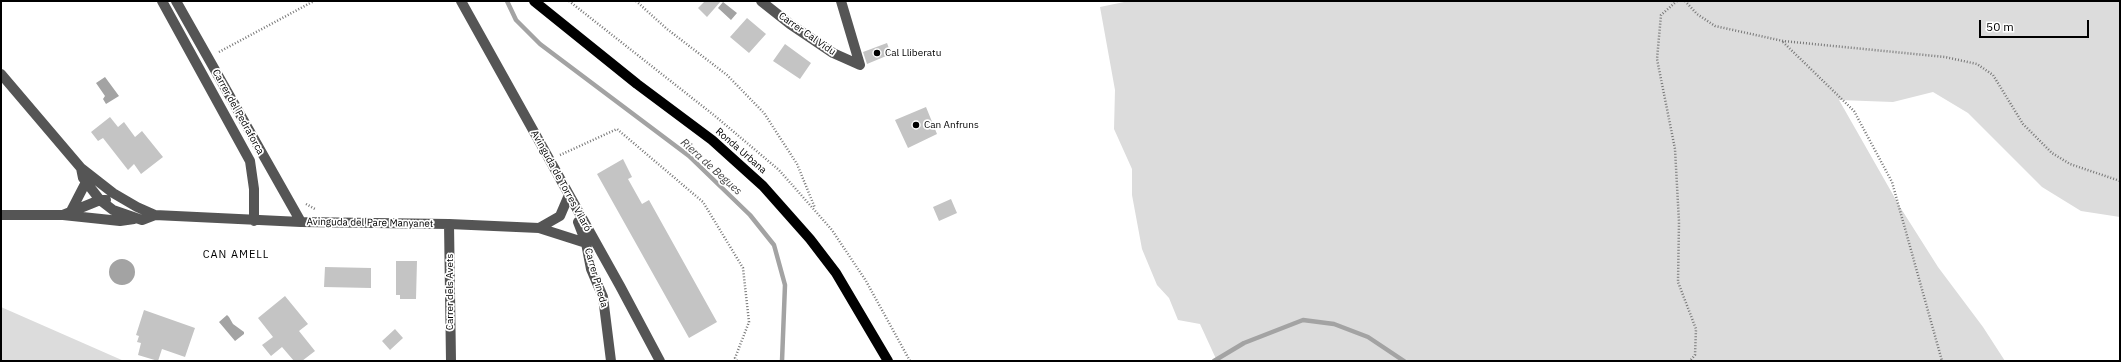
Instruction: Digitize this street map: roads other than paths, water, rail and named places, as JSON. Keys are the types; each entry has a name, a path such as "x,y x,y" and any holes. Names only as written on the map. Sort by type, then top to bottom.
{"main road":[{"name":"Ronda Urbana","path":"534,1 637,84 712,140 763,186 810,238 836,273 888,361"}],"street":[{"name":"Carrer del Pedraforca","path":"162,1 250,161 254,189 254,220"},
{"name":"Carrer del Pedraforca","path":"176,1 301,222"},
{"name":"Avinguda de Torres Vilaró","path":"461,1 620,286 660,361"},
{"name":"Carrer Cal Vidu","path":"761,1 790,24 833,53 860,65 841,1"},
{"path":"1,74 81,168"},
{"name":"Avinguda del Pare Manyanet","path":"81,168 86,182 113,210 142,220 155,215"},
{"name":"Avinguda del Pare Manyanet","path":"81,168 137,208 155,215 301,222 449,224 539,228"},
{"path":"67,213 86,182"},
{"path":"97,219 103,211 108,188"},
{"path":"539,228 560,216 569,195"},
{"name":"Carrer Pineda","path":"569,195 586,243 591,269 603,297 611,361"},
{"path":"67,213 104,201 130,211 137,208"},
{"path":"1,216 67,213 97,219 120,221 136,218"},
{"name":"Carrer dels Avets","path":"449,224 451,361"},
{"name":"Carrer Pineda","path":"539,228 586,243"}],"waterway":[{"name":"Riera de Begues","path":"507,1 516,20 540,44 689,156 750,215 774,245 785,285 782,361"},
{"path":"1214,361 1244,343 1303,320 1334,324 1368,337 1404,361"}],"place":[{"name":"Cal Lliberatu","path":"877,53"},
{"name":"Can Anfruns","path":"916,125"}],"district":[{"name":"CAN AMELL","path":"236,255"}]}
